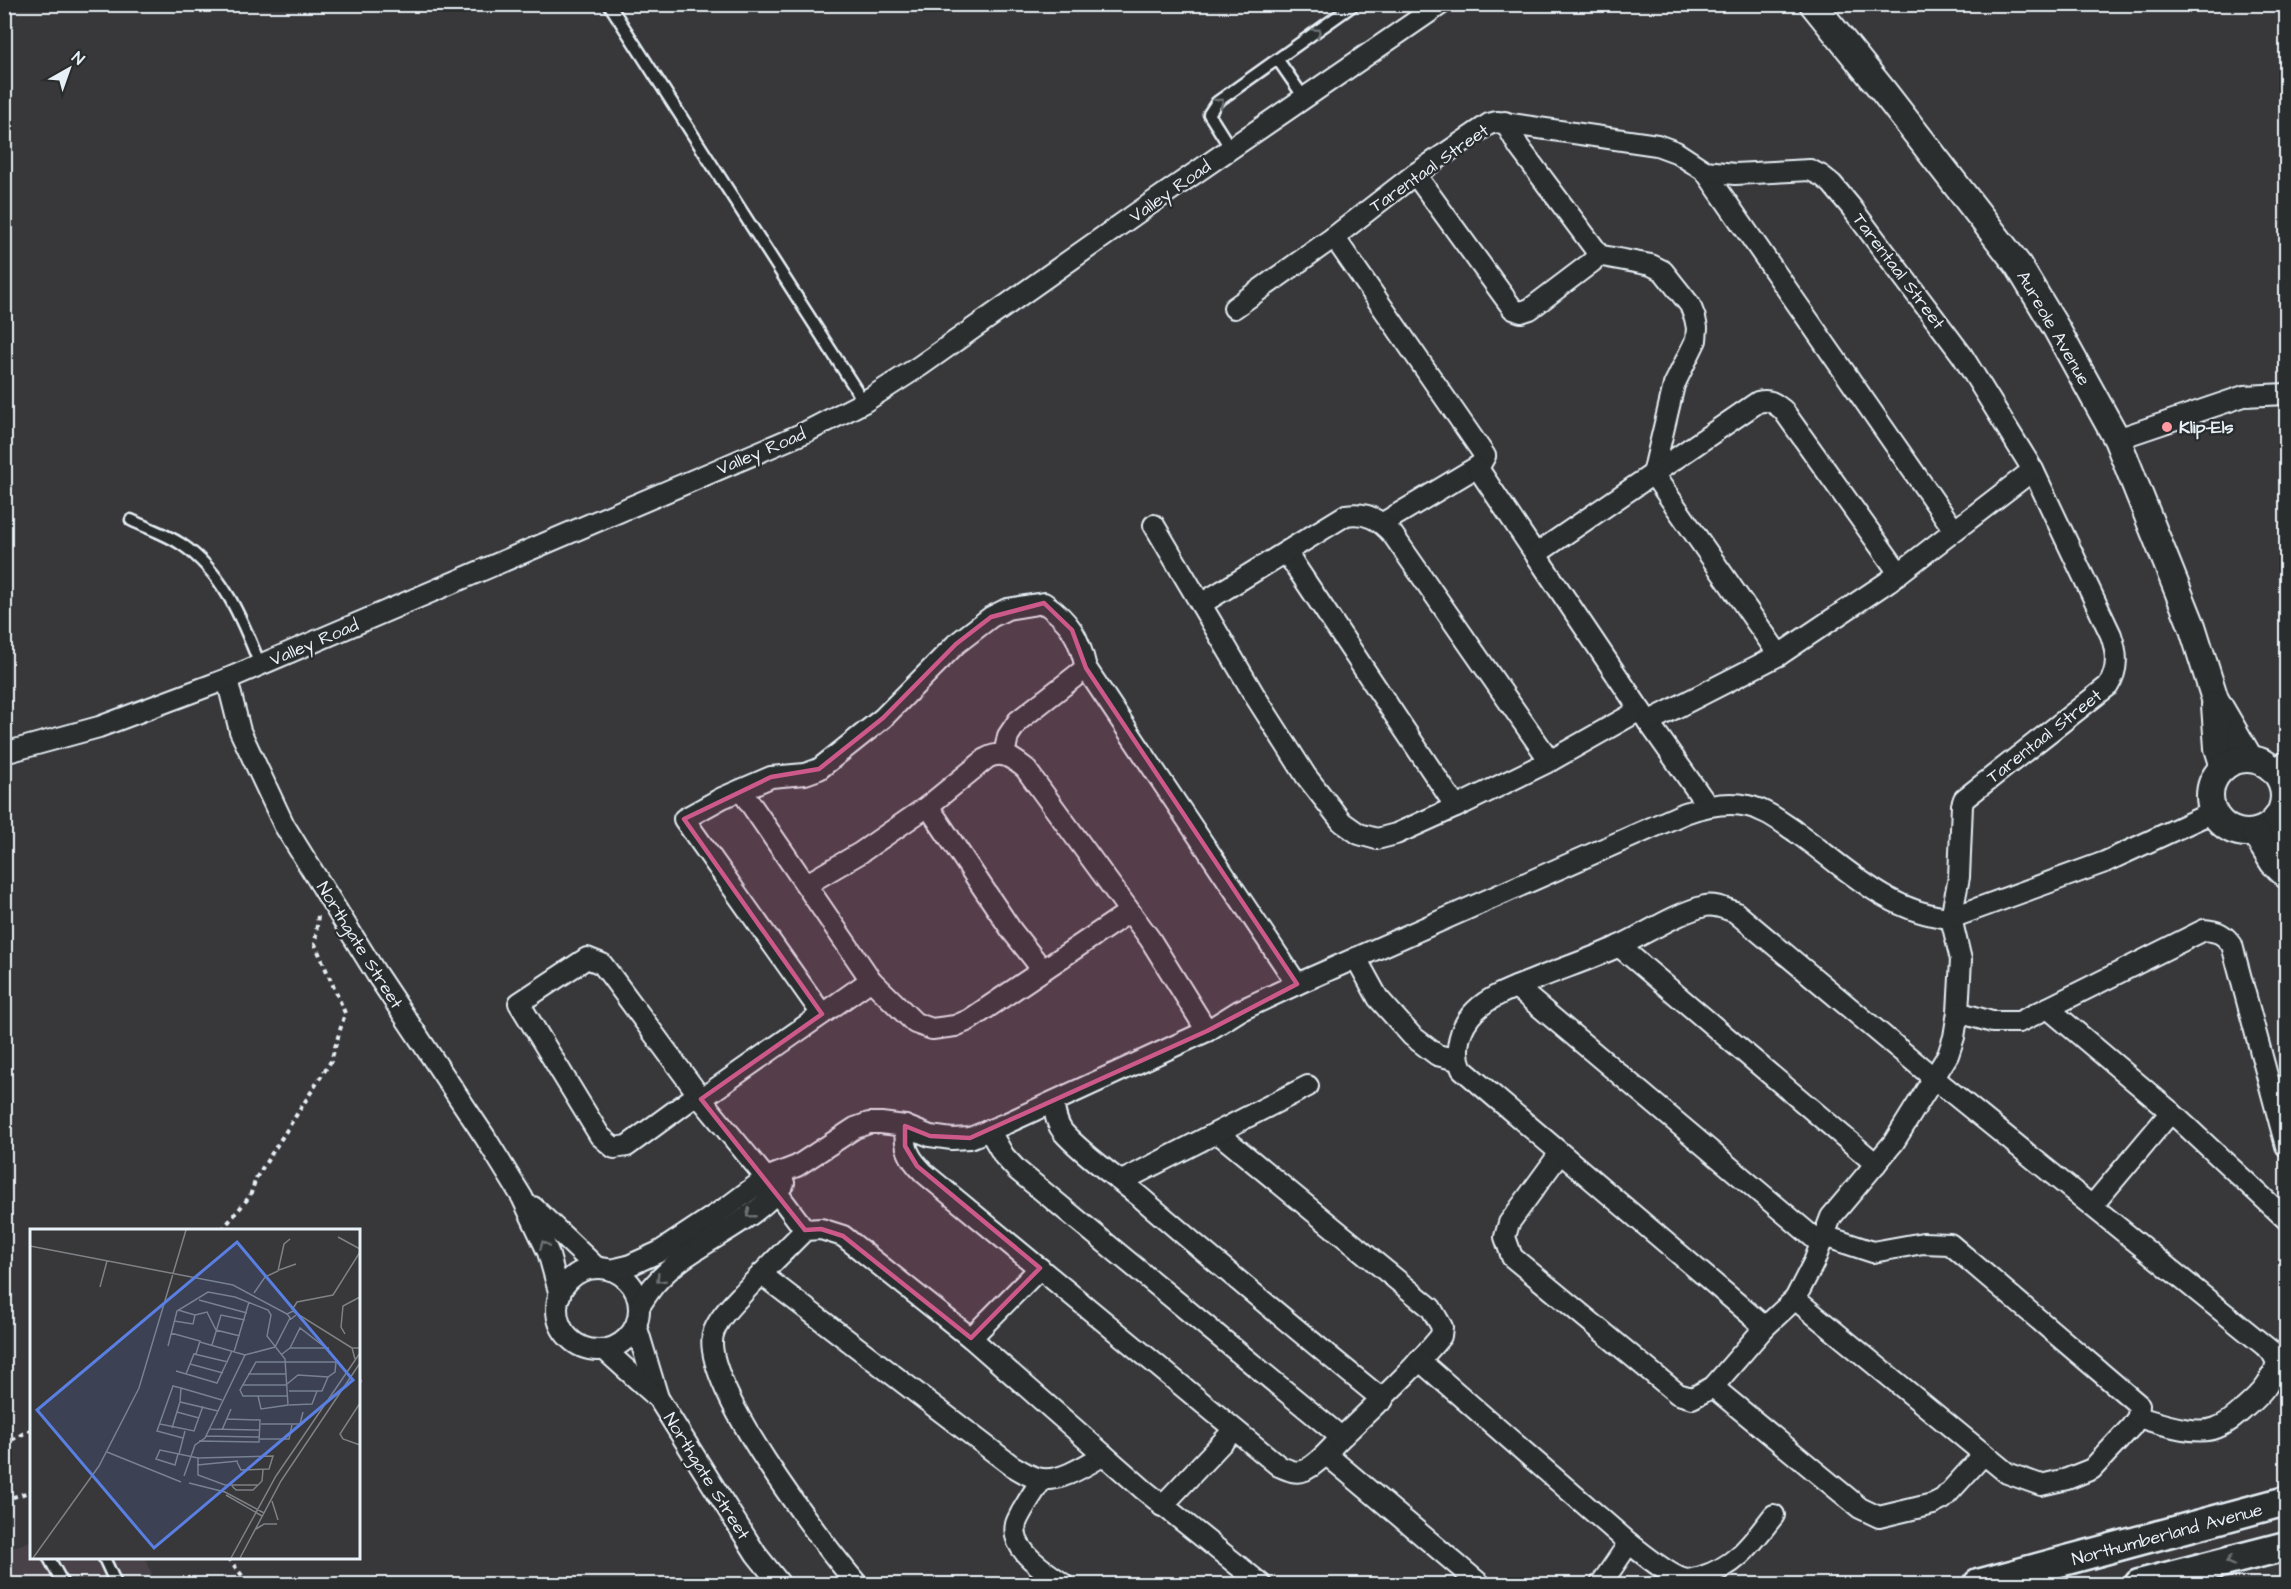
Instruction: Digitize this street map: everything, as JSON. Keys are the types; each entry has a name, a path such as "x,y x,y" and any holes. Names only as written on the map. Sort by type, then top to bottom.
{"main road":[{"name":"Northumberland Avenue","path":"1978,1584 2286,1502"},
{"path":"2139,1584 2286,1546"}],"street":[{"name":"Aureole Avenue","path":"1813,4 2018,265 2056,328 2117,438 2192,626 2215,699 2250,759"},
{"name":"Valley Road","path":"4,753 99,727 227,679 806,432 864,402 968,334 1305,99 1431,7"},
{"name":"Tarentaal Street","path":"1234,308 1334,237 1415,174 1489,124 1497,122 1657,145 1676,152 1705,171 1736,174 1810,170 1832,184 1876,237 1962,355 2033,470 2111,635 2117,654 2113,678 2108,686 1964,799 1959,877 1951,918"},
{"path":"1505,122 1519,147 1595,249 1597,255"},
{"path":"1705,171 1954,530"},
{"path":"1415,174 1513,309 1521,312 1530,309 1592,262 1597,255"},
{"path":"1334,237 1485,456 1477,466 1383,523"},
{"path":"1597,255 1651,265 1663,271 1690,305 1697,328 1696,340 1674,385 1653,474 1779,655"},
{"path":"2117,438 2244,396 2286,394"},
{"path":"1536,554 1758,402 1766,400 1773,402 1783,410 1899,573"},
{"path":"1477,466 1644,716 1707,805"},
{"path":"1154,525 1255,696 1306,776 1342,822 1359,834 1377,839 1396,834 1456,807 1644,716 1779,655 1899,573 2033,470"},
{"path":"1201,604 1346,514 1368,515 1383,523 1550,761"},
{"path":"1286,552 1456,807"},
{"path":"822,1014 684,819 771,777 805,774 819,769 884,718 956,644 991,617 1007,609 1044,603 1061,615 1072,630 1081,648 1086,668 1297,984"},
{"path":"1004,754 1008,736 1017,721 1086,668"},
{"name":"Northgate Street","path":"227,679 240,730 284,825 377,975 485,1137 522,1197 548,1252 560,1295"},
{"name":"Aureole Avenue","path":"2215,699 2216,732 2224,767"},
{"path":"807,884 860,853 928,806 987,758 995,754 1004,754 1025,768 1150,939 1207,1031"},
{"path":"2237,760 2258,760 2283,778 2284,801 2266,827 2237,832 2227,828 2219,821 2213,812 2210,791 2213,781 2224,767 2237,760"},
{"path":"741,790 872,980 915,1023 933,1029 955,1026 969,1020 1129,912"},
{"path":"679,1251 604,1269 584,1270 572,1277 563,1287 557,1313 568,1337 592,1350 605,1350 624,1341 655,1284 679,1251 797,1166 855,1128 869,1123 905,1126 930,1136 952,1139 970,1138 1207,1031 1239,1011 1356,957 1707,805 1747,805 1767,812 1821,849 1876,892 1906,908 1931,916 1951,918 2105,862 2213,812"},
{"path":"928,806 1012,931 1042,969"},
{"path":"2266,827 2286,846"},
{"path":"2266,827 2273,862 2286,875"},
{"path":"1765,1327 1462,1069 1458,1060 1459,1041 1463,1026 1476,1010 1491,999 1516,987 1619,946 1691,910 1708,905 1736,912 1935,1079 2271,1351 2277,1362 2273,1377 2262,1393 2228,1422 2214,1429 2186,1429 2138,1417"},
{"path":"1560,1153 1509,1223 1505,1237 1512,1257 1678,1394 1692,1398 1713,1387 1765,1327 1795,1299 1832,1217 1894,1142 1948,1055 1958,1012 1960,960 1951,918"},
{"path":"1958,1012 1992,1022 2019,1022 2204,930 2216,930 2225,935 2232,945 2286,1146"},
{"path":"1619,946 1876,1164"},
{"path":"1356,957 1378,998 1412,1036 1437,1055 1458,1060"},
{"path":"805,1230 772,1185 699,1096 602,964 587,958 519,1003 600,1136 614,1148 627,1146 699,1096 872,980"},
{"path":"1516,987 1823,1240 1873,1252 1923,1243 1950,1244 2139,1405 2138,1417 2092,1469 2067,1479 2042,1485 2007,1473 1795,1299"},
{"path":"2048,1008 2171,1112 2285,1216"},
{"path":"1122,1181 1308,1086"},
{"path":"1053,1102 1056,1120 1061,1130 1081,1149 1383,1400"},
{"path":"2092,1206 2171,1112"},
{"path":"905,1126 905,1146 917,1166 1279,1466 1294,1472 1305,1470 1327,1455 1341,1437 1383,1400 1441,1336 1442,1327 1431,1308 1218,1133"},
{"path":"989,1130 1004,1156 1017,1170 1341,1437"},
{"name":"Northgate Street","path":"522,1197 604,1269"},
{"path":"857,1584 767,1465 720,1379 712,1352 711,1339 721,1316 805,1230 821,1228 843,1236 971,1338 1162,1506 1261,1584"},
{"path":"971,1338 1040,1268"},
{"path":"604,1269 623,1276 632,1286 638,1298 638,1316"},
{"path":"761,1274 1011,1465 1033,1477 1042,1479 1078,1470 1104,1455"},
{"name":"Northgate Street","path":"638,1316 658,1398"},
{"name":"Northgate Street","path":"605,1350 658,1398 756,1554 780,1584"},
{"path":"1419,1360 1629,1543 1660,1566 1683,1579 1693,1579 1713,1573 1732,1563 1744,1553 1774,1515"},
{"path":"1713,1387 1860,1508 1879,1517 1933,1504 1943,1499 1984,1454"},
{"path":"1162,1506 1234,1430"},
{"path":"1327,1455 1480,1584"},
{"path":"1042,1479 1016,1524 1017,1541 1028,1556 1063,1584"},
{"path":"1600,1584 1629,1543"},
{"name":"Northgate Street","path":"756,1554 767,1584"}],"lane":[{"path":"609,4 864,402"},
{"path":"1231,149 1209,114 1217,102 1355,4"},
{"path":"1278,60 1305,99"},
{"path":"131,520 180,543 208,566 225,590 241,620 260,665"},
{"path":"50,1559 63,1584"},
{"path":"105,1559 116,1584"}],"path":[{"path":"223,1229 250,1196 256,1178 331,1061 345,1013 315,944 322,885"},
{"path":"4,1444 30,1430"},
{"path":"4,1500 30,1492"},
{"path":"230,1559 249,1584"}],"highlighted area":[{"path":"1044,603 1072,630 1086,668 1297,984 1207,1031 970,1138 930,1136 905,1126 905,1146 917,1166 1040,1268 971,1338 843,1236 821,1229 805,1230 701,1099 822,1014 684,819 771,777 819,769 883,718 956,644 991,617"}],"shaded area":[{"path":"30,1541 30,1559 145,1559 156,1584 5,1584 5,1550"}],"place":[{"name":"Klip-Els","path":"2167,427"}]}
